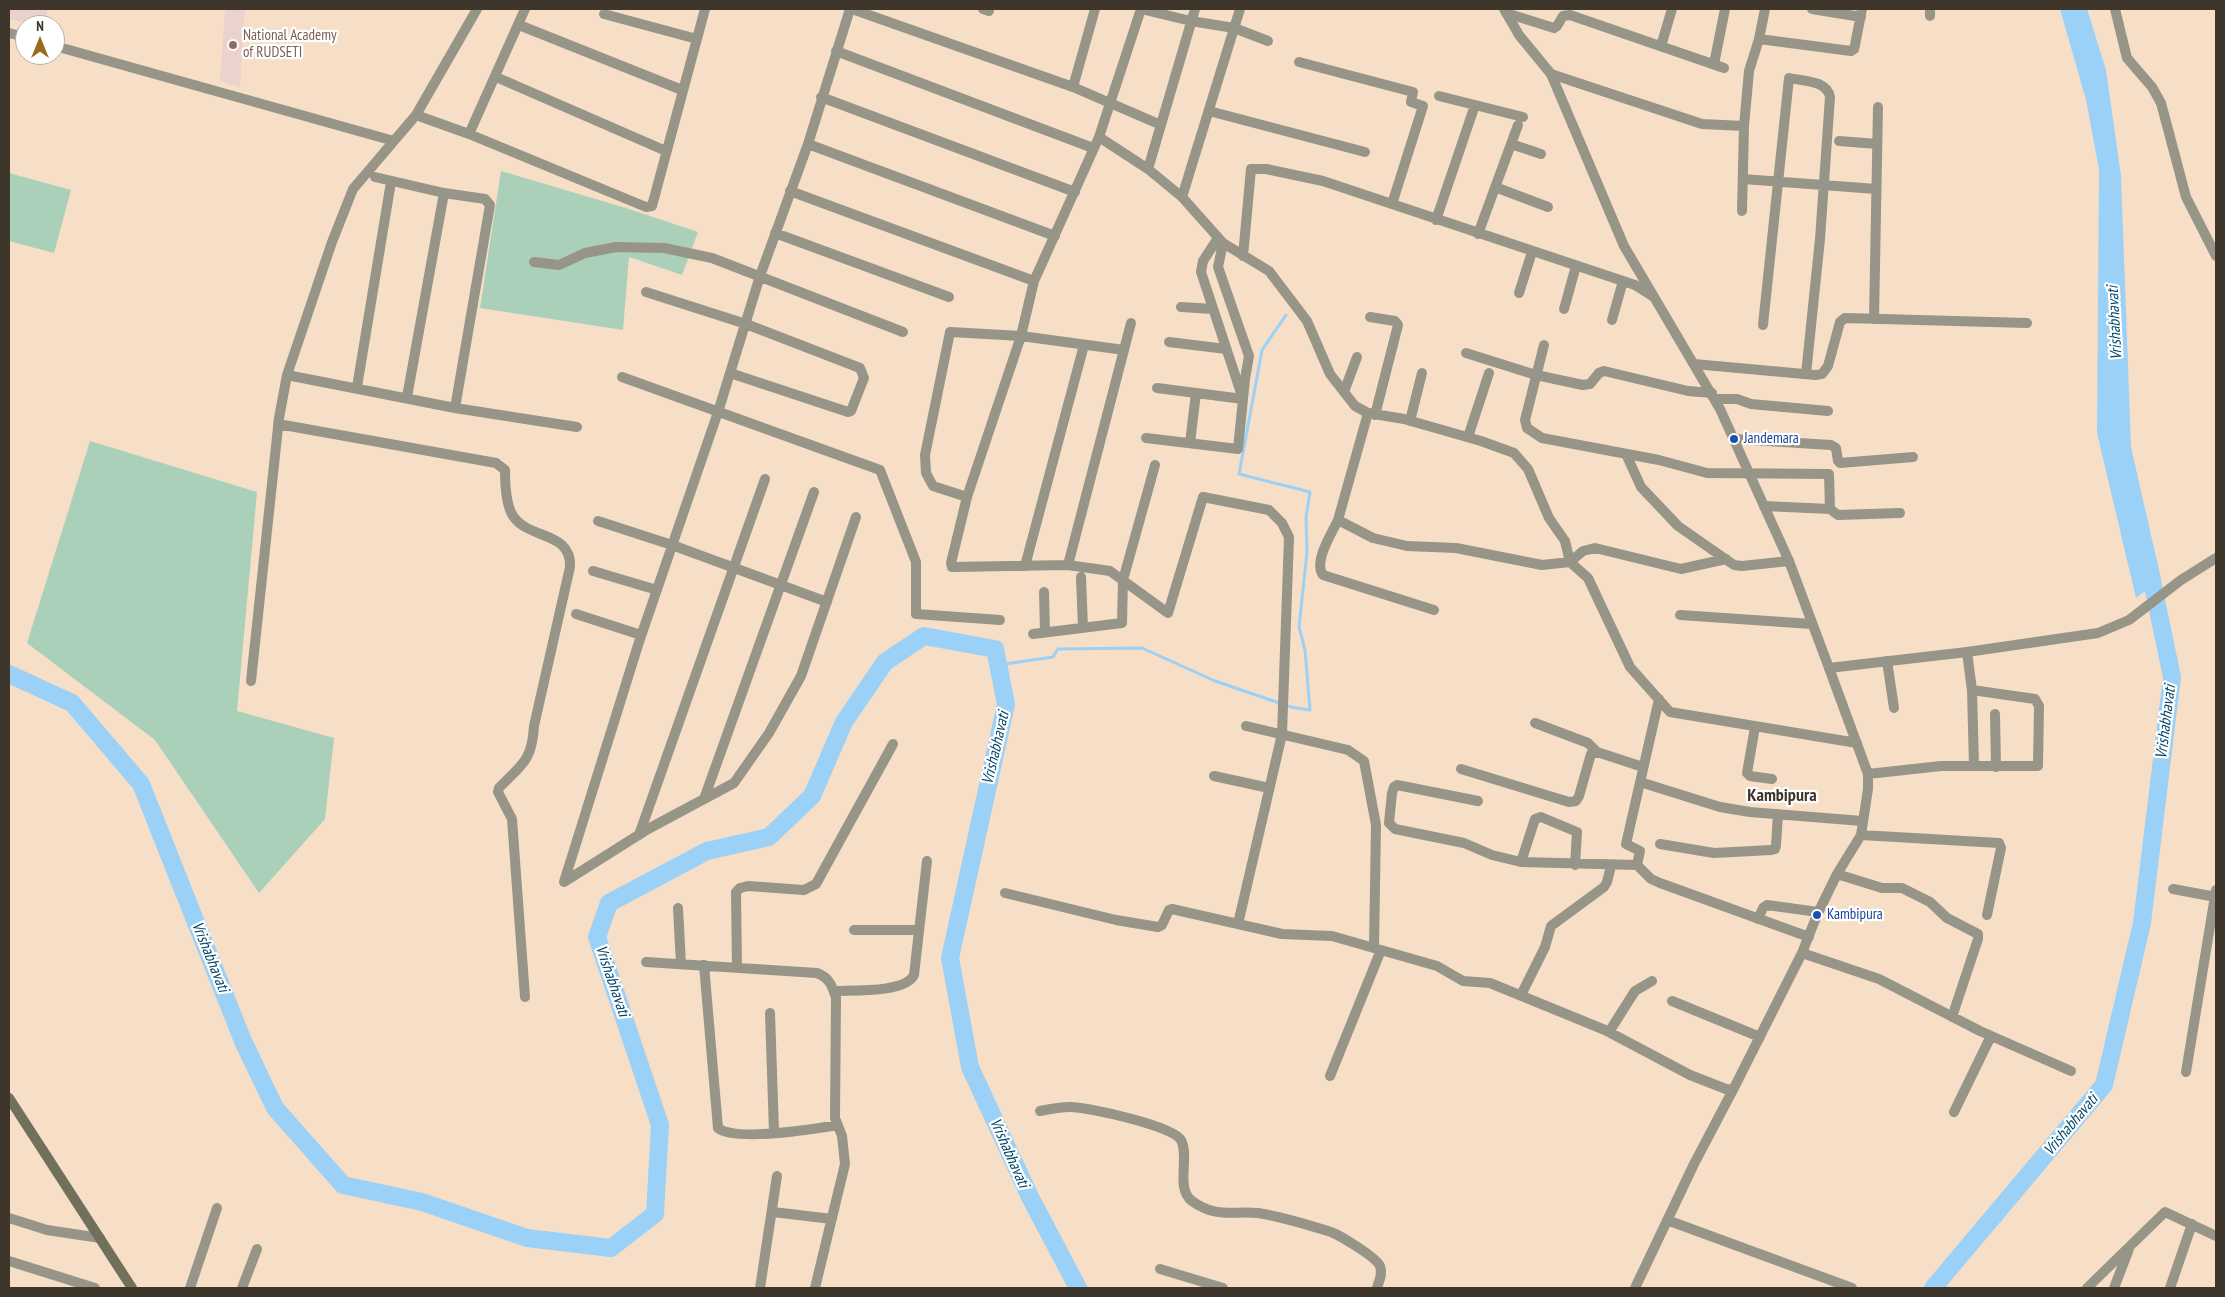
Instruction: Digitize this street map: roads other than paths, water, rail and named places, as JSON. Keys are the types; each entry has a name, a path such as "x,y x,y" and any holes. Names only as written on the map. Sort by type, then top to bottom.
{"main road":[{"path":"9,1098 132,1288"}],"street":[{"path":"251,681 278,424 286,374 332,242 353,189 416,115 477,9"},
{"path":"469,134 525,9"},
{"path":"416,115 469,134 646,207 652,206 682,90 706,9"},
{"path":"856,517 801,676 769,733 734,783 639,835 564,882 641,635 718,412 760,276 808,144 820,97 851,9 1073,87 1162,125"},
{"path":"1073,87 1095,9"},
{"path":"1238,924 1282,734 1289,538 1282,523 1269,510 1203,497 1168,613 1110,570 1068,565 952,567 950,562 967,497 1021,336 1034,281 1099,137 1141,9 1191,21 1234,28 1268,41"},
{"path":"1148,169 1195,9"},
{"path":"1182,197 1240,9"},
{"path":"1661,46 1672,9"},
{"path":"1714,64 1725,9"},
{"path":"1742,211 1744,126 1749,72 1759,39 1765,9"},
{"path":"1759,39 1850,51 1854,49 1862,13 1812,9"},
{"path":"2115,9 2127,58 2152,87 2161,103 2186,198 2216,256"},
{"path":"1505,11 1554,28 1563,16 1570,15 1724,68"},
{"path":"1505,11 1519,35 1551,74 1624,246 1713,396 1734,439 1788,561 1868,774 1868,789 1861,835 1837,874 1818,912 1802,953 1667,1220 1635,1288"},
{"path":"604,14 697,39"},
{"path":"519,25 682,90"},
{"path":"65,49 394,141"},
{"path":"836,50 1093,148"},
{"path":"1299,62 1412,92 1411,102 1423,106 1392,204"},
{"path":"1551,74 1702,124 1744,126"},
{"path":"496,76 666,150"},
{"path":"1763,325 1788,78 1820,84 1829,92 1824,184 1806,374"},
{"path":"1439,96 1475,105 1521,121 1478,234"},
{"path":"820,97 1075,192"},
{"path":"1436,220 1475,105"},
{"path":"1874,318 1878,107"},
{"path":"1208,111 1365,152"},
{"path":"1099,137 1148,169 1182,197 1221,241 1269,271 1307,321 1330,374 1355,406 1371,414 1410,421 1468,437 1514,453 1528,469 1549,518 1565,541 1570,562 1588,578 1630,667 1670,712 1857,743"},
{"path":"1839,141 1877,144"},
{"path":"808,144 1055,236"},
{"path":"1511,144 1541,154"},
{"path":"1243,256 1251,169 1266,169 1323,181 1635,285 1654,297"},
{"path":"375,177 444,193 485,199 490,205 455,408"},
{"path":"1743,179 1824,184 1876,190"},
{"path":"357,387 391,182"},
{"path":"1495,187 1548,207"},
{"path":"790,191 1034,281"},
{"path":"407,397 444,193"},
{"path":"775,233 949,297"},
{"path":"1221,241 1203,261 1201,272 1243,399"},
{"path":"1146,438 1238,449 1249,356 1218,267 1221,241"},
{"path":"534,262 560,265 586,253 616,247 664,248 712,258 903,332"},
{"path":"1518,293 1532,252"},
{"path":"1564,309 1576,266"},
{"path":"1612,320 1623,281"},
{"path":"646,292 745,324 860,368 864,378 851,411 848,412 730,373"},
{"path":"1181,307 1213,309"},
{"path":"1370,317 1395,320 1398,325 1338,520 1320,561 1320,571 1322,575 1434,610"},
{"path":"1694,364 1818,374 1824,372 1828,366 1842,320 1848,318 2027,323"},
{"path":"1068,565 1131,323"},
{"path":"967,497 932,486 926,473 925,455 950,332 1021,336 1124,350"},
{"path":"1169,342 1226,348"},
{"path":"1025,566 1084,345"},
{"path":"1544,345 1525,420 1527,428 1542,438 1707,472 1828,473 1830,509"},
{"path":"1466,353 1536,374 1587,385 1604,371 1688,391 1736,399 1751,404 1828,411"},
{"path":"1344,392 1357,357"},
{"path":"1410,421 1422,373"},
{"path":"1468,437 1489,373"},
{"path":"286,374 455,408 577,426"},
{"path":"622,377 880,470 916,562 916,614 1000,620"},
{"path":"1157,388 1243,399"},
{"path":"1190,443 1196,393"},
{"path":"278,424 496,463 505,470 512,516 519,523 564,545 569,552 570,567 534,726 532,748 529,756 499,788 498,792 512,819 525,997"},
{"path":"1734,439 1831,445 1836,448 1840,463 1913,457"},
{"path":"1626,454 1639,484 1681,529 1734,565 1742,566 1788,561"},
{"path":"1033,634 1122,623 1123,580 1155,465"},
{"path":"639,835 765,479"},
{"path":"704,799 814,492"},
{"path":"1764,506 1830,509 1838,515 1900,513"},
{"path":"1338,520 1378,540 1412,548 1456,548 1542,565 1570,562 1583,551 1595,548 1681,569 1726,559"},
{"path":"598,522 672,544 827,602"},
{"path":"1829,668 1967,652 2098,633 2129,620 2181,580 2216,558"},
{"path":"592,571 657,590"},
{"path":"1081,577 1083,628"},
{"path":"1044,592 1045,632"},
{"path":"576,614 641,635"},
{"path":"1680,615 1812,624"},
{"path":"1967,652 1972,690 1974,766"},
{"path":"1887,661 1894,708"},
{"path":"1868,774 1908,768 2038,766 2038,702 2032,697 1972,690"},
{"path":"1637,865 1640,851 1626,844 1658,699"},
{"path":"1995,714 1996,767"},
{"path":"1535,723 1588,744 1597,752 1643,767"},
{"path":"1246,726 1348,750 1364,760 1376,825 1378,949 1330,1076"},
{"path":"1756,727 1747,773 1750,776 1772,780"},
{"path":"737,968 736,892 740,888 748,886 804,890 816,884 893,744"},
{"path":"1461,769 1569,802 1576,801 1579,796 1591,754 1597,752"},
{"path":"1214,776 1269,788"},
{"path":"1640,782 1720,807 1862,821"},
{"path":"1478,801 1397,785 1394,786 1392,793 1389,823 1395,829 1464,843 1492,855 1521,862 1611,866 1637,865 1651,879 1660,883 1809,937"},
{"path":"1660,844 1714,853 1775,849 1778,814"},
{"path":"1521,862 1535,819 1541,817 1577,832 1575,865"},
{"path":"1861,835 1999,843 2001,848 1987,916"},
{"path":"834,991 895,987 911,980 914,975 927,862"},
{"path":"1521,995 1545,947 1551,926 1604,887 1611,866"},
{"path":"1837,874 1882,888 1902,888 1930,902 1947,918 1978,934 1952,1017"},
{"path":"2173,890 2216,895 2186,1072"},
{"path":"1005,893 1116,920 1158,927 1162,926 1170,909 1286,934 1332,936 1437,966 1463,981 1486,982 1521,995 1609,1032 1690,1075 1732,1090"},
{"path":"1758,919 1767,904 1818,912"},
{"path":"678,908 681,964"},
{"path":"854,930 919,930"},
{"path":"1802,953 1879,979 1952,1017 2071,1071"},
{"path":"646,962 817,973 825,976 832,984 836,998 835,1118 842,1136 845,1164 815,1288"},
{"path":"704,965 718,1128 724,1132 737,1134 809,1130 838,1125"},
{"path":"1609,1032 1635,991 1652,981"},
{"path":"1672,1001 1760,1037"},
{"path":"770,1013 774,1132"},
{"path":"1954,1112 1992,1036"},
{"path":"1040,1110 1069,1107 1089,1109 1150,1124 1176,1134 1181,1139 1184,1152 1184,1181 1186,1192 1191,1200 1224,1214 1258,1213 1333,1233 1380,1265 1382,1273 1378,1288"},
{"path":"760,1288 777,1176"},
{"path":"190,1288 217,1208"},
{"path":"772,1212 832,1219"},
{"path":"2087,1288 2166,1212 2216,1236"},
{"path":"9,1218 47,1230 100,1238"},
{"path":"1667,1220 1852,1288"},
{"path":"2170,1288 2192,1224"},
{"path":"2114,1288 2129,1247"},
{"path":"242,1288 257,1249"},
{"path":"9,1261 95,1288"},
{"path":"1160,1269 1223,1288"}],"water":[{"path":"2060,9 2087,9 2106,70 2121,176 2131,447 2161,579 2136,598 2097,433 2099,169 2086,100"}],"waterway":[{"path":"998,665 1053,657 1058,649 1142,648 1215,681 1291,707 1310,710 1305,650 1299,627 1307,552 1306,517 1310,492 1239,474 1262,350 1286,315"},
{"name":"Vrishabhavati","path":"1933,1288 2104,1085 2142,923 2172,677 2148,562"},
{"name":"Vrishabhavati","path":"9,674 72,703 141,784 243,1041 275,1108 343,1185 422,1202 527,1238 611,1248 655,1214 660,1125 597,937 609,903 707,851 769,837 812,796 844,722 885,662 924,636 995,649 1006,704 950,958 970,1067 1030,1197 1078,1288"}],"place":[{"name":"National Academy of RUDSETI","path":"233,45"},
{"name":"Jandemara","path":"1734,439"},
{"name":"Kambipura","path":"1817,915"}],"district":[{"name":"Kambipura","path":"1782,796"}]}
